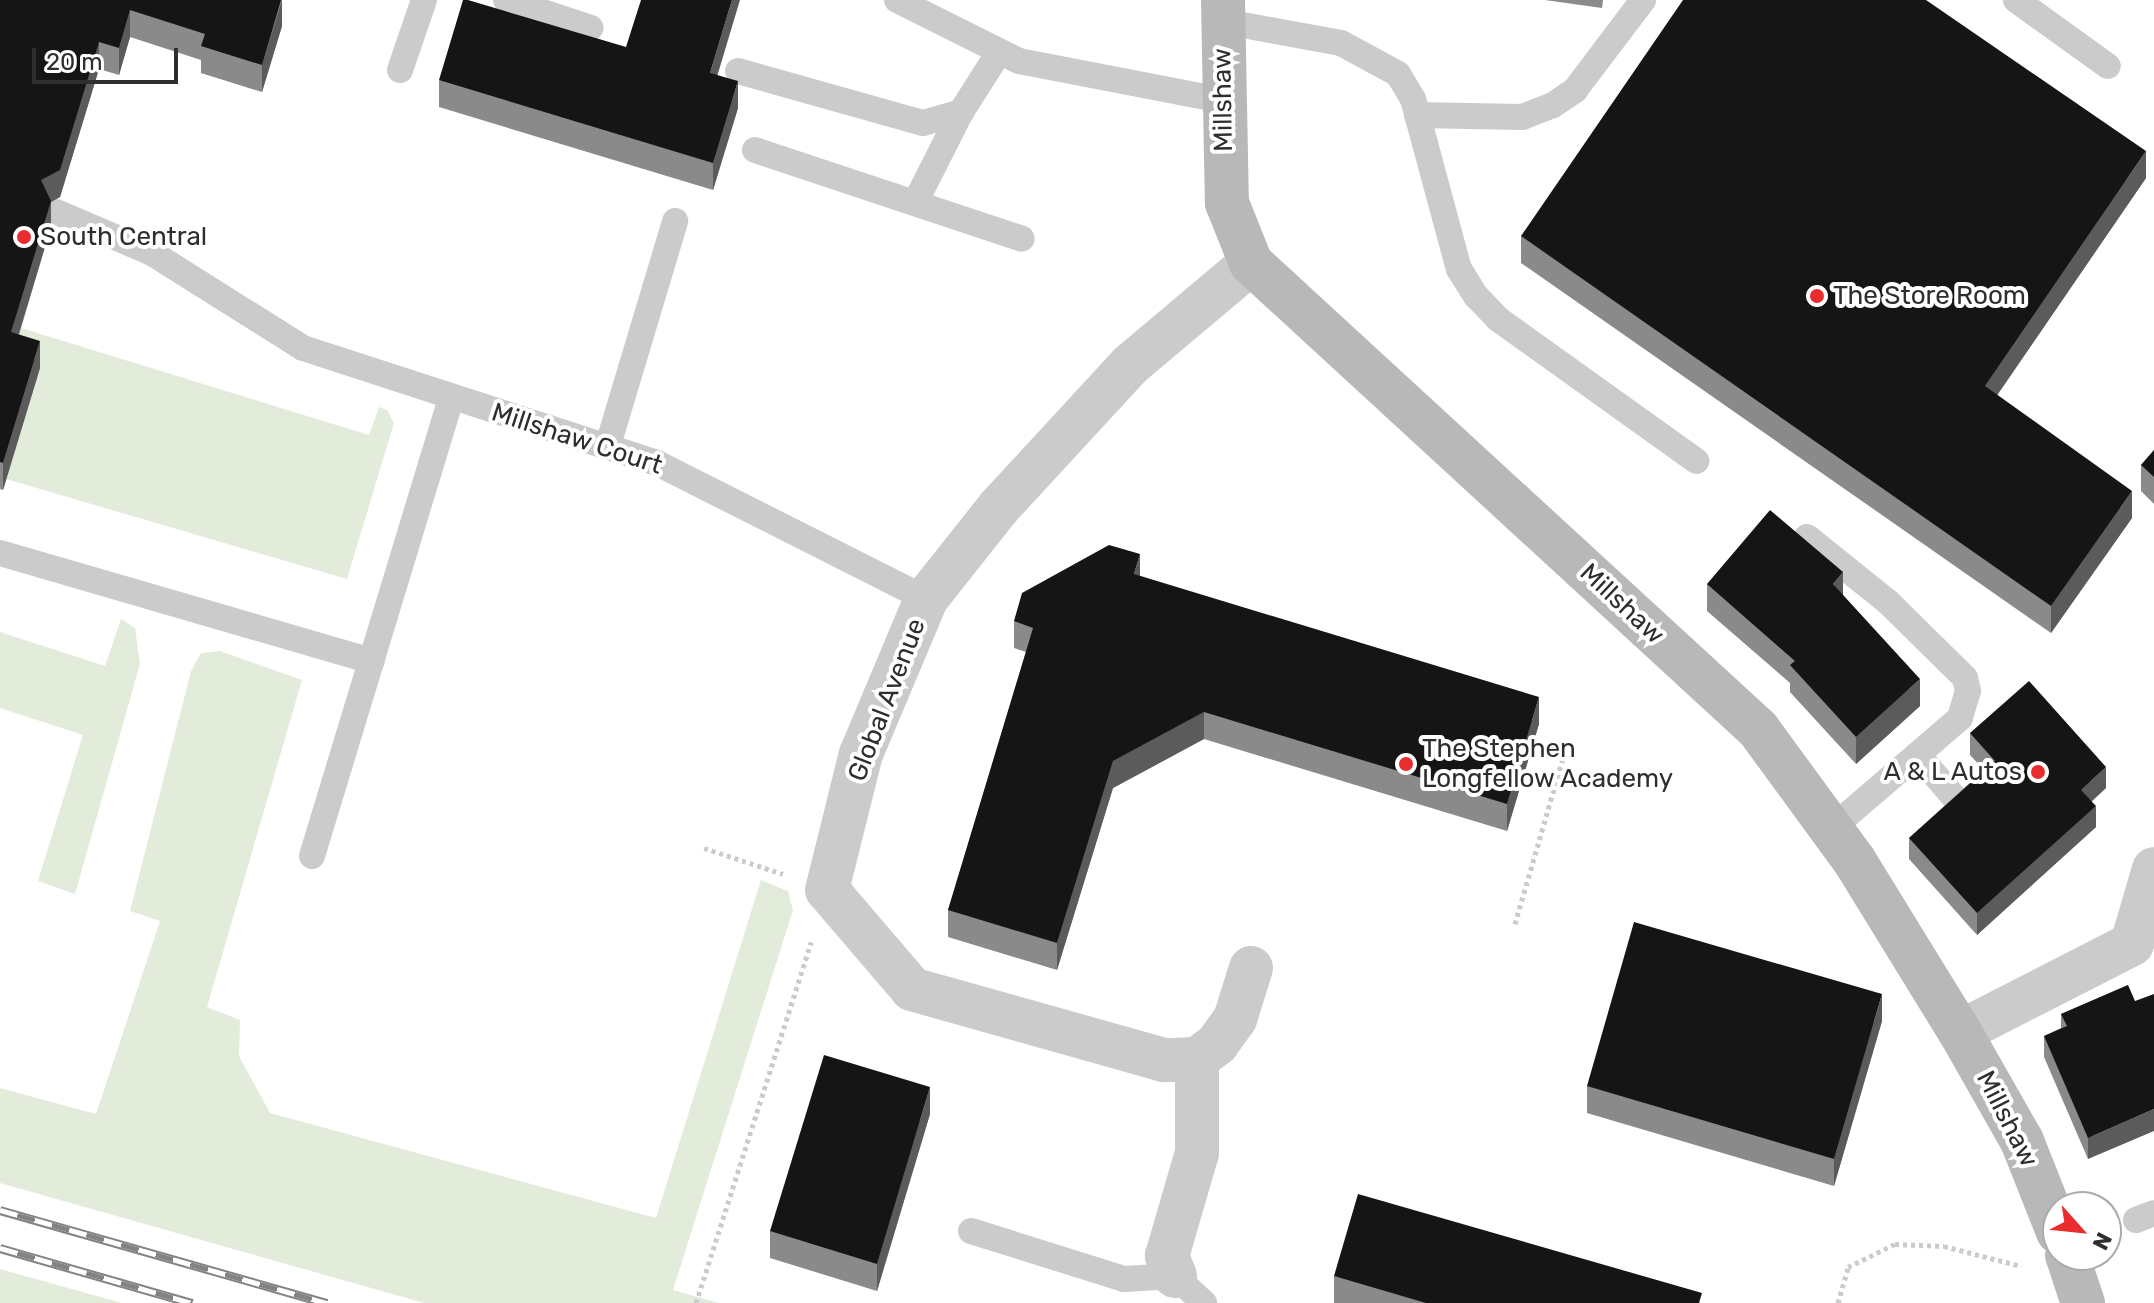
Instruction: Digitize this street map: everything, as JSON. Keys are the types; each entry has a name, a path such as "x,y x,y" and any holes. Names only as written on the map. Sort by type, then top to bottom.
{"street":[{"name":"Millshaw","path":"1222,10 1227,203 1251,263 1758,729 1831,829 1960,1032 2022,1141 2042,1192"},
{"name":"Global Avenue","path":"827,890 861,754 926,599 999,507 1130,365 1251,263"},
{"path":"1960,1032 2143,951 2154,869"},
{"path":"827,890 912,989 1164,1060 1197,1059"},
{"path":"1189,1290 1167,1256 1197,1153 1197,1059 1235,1019 1251,968"}],"lane":[{"path":"400,70 424,0"},
{"path":"506,0 591,28"},
{"path":"897,0 998,54 1222,100"},
{"path":"1417,115 1522,117 1553,105 1575,90 1643,0"},
{"path":"2016,0 2108,66"},
{"path":"1222,10 1375,56 1398,74 1417,115 1459,269 1476,296 1498,319 1696,461"},
{"path":"916,201 961,112 998,54"},
{"path":"738,71 923,123 961,112"},
{"path":"755,150 916,201 1022,239"},
{"name":"Millshaw Court","path":"56,212 152,253 303,348 451,398 608,445 926,599"},
{"path":"608,445 675,221"},
{"path":"312,856 451,398"},
{"path":"1807,537 1965,678 1960,718 1831,829"},
{"path":"0,553 372,661"},
{"path":"1918,755 1953,796"},
{"path":"971,1231 1124,1279 1189,1290"}],"path":[{"path":"1515,924 1566,747"},
{"path":"696,1303 827,890 704,848"},
{"path":"1838,1303 1848,1267 1895,1244 1944,1246 2076,1282"}],"green space":[{"path":"21,328 369,435 379,407 387,410 394,423 347,579 6,479 40,368 11,359"},
{"path":"121,619 135,628 140,664 75,894 38,881 83,735 0,708 0,632 105,666"},
{"path":"220,651 302,680 207,1007 240,1020 239,1056 270,1113 656,1218 761,880 788,891 793,910 673,1290 719,1303 424,1303 0,1183 0,1088 96,1114 160,921 130,911 191,671 201,653"},
{"path":"0,1269 122,1303 0,1303"}],"building":[{"name":"South Central","path":"0,0 281,0 262,65 201,46 205,34 130,10 119,48 99,42 60,170 41,180 51,201 11,332 40,341 3,463 0,462"},
{"path":"463,0 626,47 641,0 732,0 710,73 738,81 713,163 439,80"},
{"name":"The Store Room","path":"1683,0 1926,0 2146,151 1985,386 2132,491 2051,606 1521,236"},
{"path":"2154,450 2154,477 2141,465"},
{"path":"1770,510 1843,572 1833,584 1920,679 1856,737 1790,665 1795,661 1707,584"},
{"name":"The Stephen Longfellow Academy","path":"1109,545 1140,554 1134,574 1539,697 1507,804 1204,712 1113,761 1057,943 948,910 1033,628 1014,621 1022,593"},
{"path":"2029,681 2106,767 2081,790 2096,806 1977,913 1909,838 1995,761 1970,733"},
{"path":"1634,922 1882,994 1834,1159 1587,1086"},
{"path":"2128,985 2135,1001 2154,994 2154,1109 2088,1138 2044,1036 2067,1026 2061,1014"},
{"path":"824,1055 930,1087 877,1264 770,1231"},
{"path":"1358,1194 1702,1293 1699,1303 1426,1303 1334,1276"}],"railway":[{"path":"0,1210 327,1303"},
{"path":"0,1248 192,1303"}],"place":[{"name":"South Central","path":"24,237"},
{"name":"The Store Room","path":"1817,296"},
{"name":"The Stephen Longfellow Academy","path":"1406,764"},
{"name":"A & L Autos","path":"2038,772"}]}
